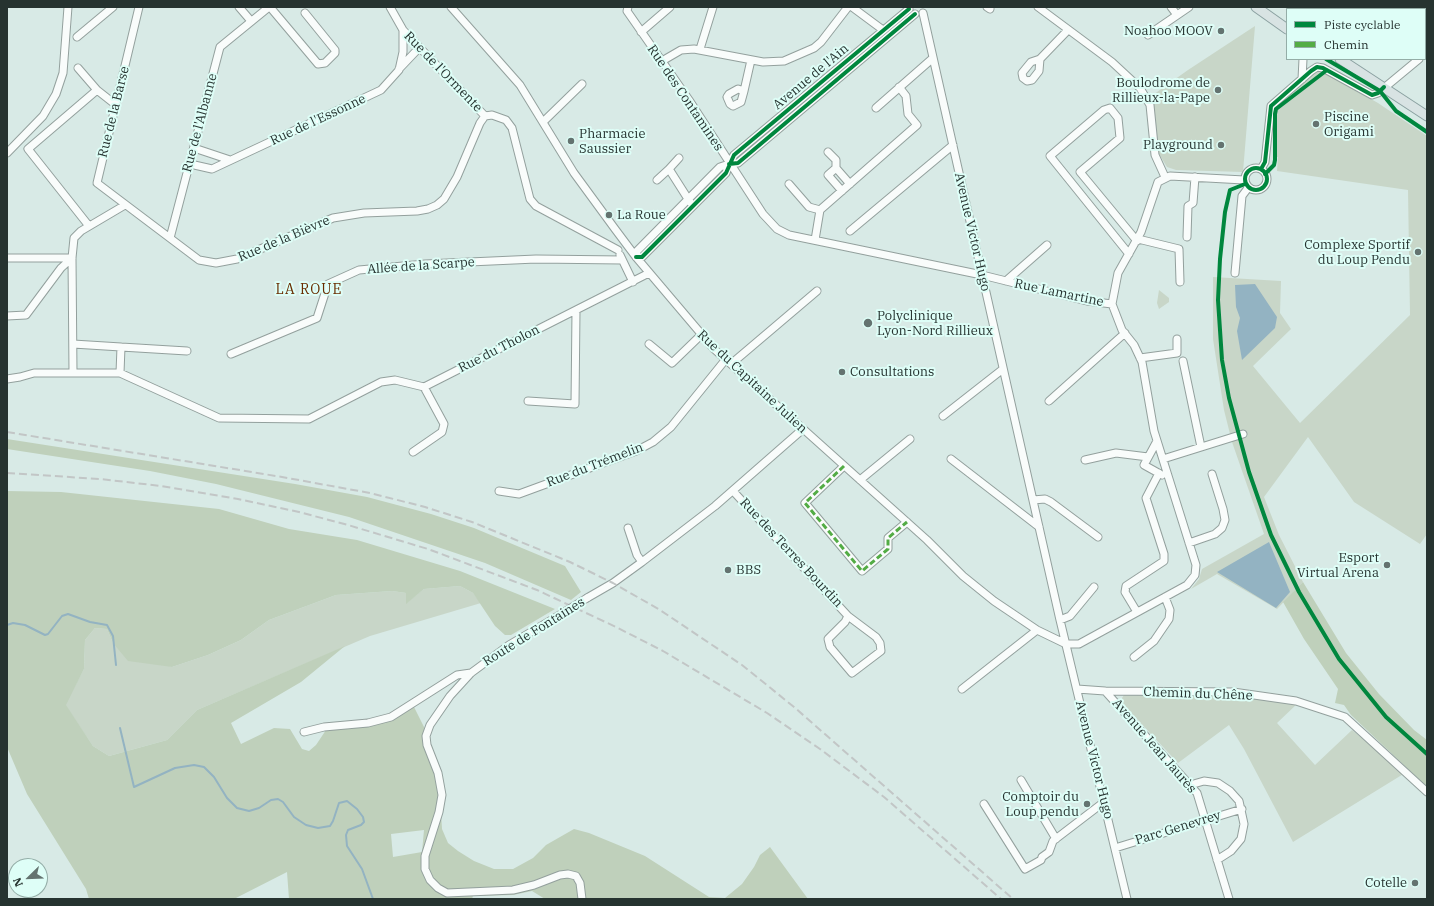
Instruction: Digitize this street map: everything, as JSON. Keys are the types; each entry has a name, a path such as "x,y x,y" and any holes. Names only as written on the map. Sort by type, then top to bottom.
{"main road":[{"path":"1256,7 1286,28"},
{"path":"1341,60 1382,89 1427,116"}],"street":[{"path":"7,154 43,116 56,94 63,73 68,7"},
{"path":"77,37 113,7"},
{"name":"Rue de la Barse","path":"125,205 97,183 139,7"},
{"path":"239,7 251,21"},
{"path":"270,7 318,64 325,63 335,53 335,50 305,13"},
{"name":"Rue de l'Albanne","path":"170,238 220,47 270,7"},
{"name":"Rue de l'Ormente","path":"390,7 403,30 484,116"},
{"name":"Rue du Capitaine Julien","path":"451,7 520,84 544,121 574,173 636,257 701,335 728,362 907,522 963,576 994,601 1037,630 1066,644"},
{"path":"641,32 670,7"},
{"path":"700,50 713,7"},
{"path":"662,61 681,50 700,50 769,62 792,59 807,52 821,42 848,7"},
{"path":"852,7 883,30"},
{"path":"1038,7 1112,62 1143,92 1150,105 1155,154 1165,177"},
{"path":"1171,7 1177,15"},
{"path":"1148,35 1189,7"},
{"name":"Rue des Contamines","path":"628,9 641,32 662,61 729,164 769,222 777,229 789,234 815,240 982,275"},
{"path":"911,10 925,10"},
{"name":"Avenue de l'Ain","path":"636,257 642,257 726,173 734,155 883,30 911,10"},
{"name":"Avenue de l'Ain","path":"729,164 738,163 911,10"},
{"name":"Avenue Victor Hugo","path":"925,10 933,58 1060,620 1127,899"},
{"path":"399,70 403,52 403,30"},
{"path":"1040,60 1068,30"},
{"name":"Rue de l'Essonne","path":"190,164 212,169 381,90 419,48"},
{"path":"876,108 933,58"},
{"path":"744,91 751,60"},
{"path":"1302,79 1303,60"},
{"path":"1261,169 1265,162 1272,106 1311,71 1317,67 1323,68 1372,95 1382,89 1418,60"},
{"path":"78,68 97,90 116,105"},
{"path":"544,121 582,84"},
{"path":"815,240 820,210 917,125 908,114 906,96 899,87"},
{"path":"89,226 28,149 97,90"},
{"path":"1069,180 1120,138 1118,118 1110,108 1104,110 1050,156 1069,180 1129,254"},
{"path":"484,116 499,116 506,120 512,128 530,198 536,206 618,250 633,282"},
{"name":"Rue de la Bièvre","path":"125,205 199,260 216,264 225,263 333,218 351,214 428,209 444,199 457,177 484,116"},
{"path":"850,231 953,144"},
{"path":"194,148 230,160"},
{"path":"828,152 836,160 836,168 850,184"},
{"path":"658,180 679,158"},
{"path":"636,257 637,251 720,167 729,164"},
{"path":"836,168 828,175 842,191"},
{"path":"669,169 692,206"},
{"path":"1251,169 1261,169 1267,177 1266,185 1256,191 1248,188 1244,180 1247,172 1251,169"},
{"path":"1080,172 1137,240 1179,249 1180,282"},
{"path":"1066,644 1079,644 1187,585 1195,575 1196,565 1168,478 1158,441 1140,358 1125,333 1112,304 1118,273 1137,240 1158,182 1165,177 1170,176 1244,180"},
{"path":"1186,236 1188,206 1193,203 1195,177"},
{"path":"789,184 809,207 820,210"},
{"path":"1234,273 1242,196 1248,188"},
{"path":"73,372 72,258 74,238 89,226 125,205"},
{"path":"618,250 624,241"},
{"name":"Rue Lamartine","path":"1006,281 1047,245"},
{"path":"7,258 72,258"},
{"path":"7,316 26,316 61,268 72,258"},
{"name":"Allée de la Scarpe","path":"231,354 317,318 328,284 359,270 425,264 536,259 622,260"},
{"name":"Rue du Tholon","path":"424,387 649,273"},
{"name":"Rue Lamartine","path":"982,275 1087,301 1112,304"},
{"name":"Rue du Trémelin","path":"499,491 519,494 636,451 653,442 670,427 728,362 817,291"},
{"path":"528,402 574,404 576,311"},
{"path":"1048,401 1125,333"},
{"path":"649,344 672,363 701,335"},
{"path":"1140,358 1177,353 1177,339"},
{"path":"73,344 187,351"},
{"path":"120,373 121,347"},
{"path":"1183,361 1201,447"},
{"path":"943,416 1003,369"},
{"path":"7,379 34,373 120,373 219,418 309,419 381,382 395,380 424,387 444,424 442,432 413,452"},
{"name":"Route de Fontaines","path":"582,899 580,883 576,876 568,874 560,875 534,885 513,890 456,893 447,893 438,888 430,880 425,869 425,856 439,812 442,795 440,784 427,745 426,736 430,725 443,706 471,673 509,645 613,583 642,562 733,491 803,429"},
{"path":"1163,459 1243,434"},
{"path":"860,480 910,439"},
{"path":"1158,441 1144,465 1168,478"},
{"path":"1085,460 1116,453 1148,457"},
{"path":"951,459 1039,527"},
{"path":"844,466 805,503 862,571 888,549 888,538 907,522"},
{"path":"1137,612 1125,592 1126,586 1164,562 1164,554 1146,498 1159,473"},
{"path":"1189,543 1215,534 1222,528 1225,520 1212,474"},
{"name":"Rue des Terres Bourdin","path":"733,491 848,616 876,637 880,643 881,651 852,673 830,647 828,639 845,622 848,616"},
{"path":"1033,500 1045,500 1051,502 1098,537"},
{"path":"628,528 637,555 642,562"},
{"path":"1060,620 1070,616 1094,587"},
{"path":"1134,657 1154,641 1169,619 1170,610 1165,597"},
{"path":"962,689 1037,630"},
{"path":"304,732 324,727 368,723 391,717 457,675 471,673"},
{"name":"Avenue Jean Jaurès","path":"1077,689 1105,691 1197,793 1229,899"},
{"name":"Chemin du Chêne","path":"1105,691 1233,692 1296,701 1345,717 1427,792"},
{"path":"1021,780 1056,839"},
{"path":"1190,785 1204,781 1218,783 1235,796 1242,809 1244,824 1241,840 1231,851 1217,860"},
{"path":"984,804 1025,869 1041,860 1042,857 1049,852 1053,841 1104,802"},
{"name":"Parc Genevrey","path":"1115,848 1242,809"}],"green space":[{"path":"1255,26 1243,172 1176,170 1167,167 1159,154 1154,109 1150,97"},
{"name":"Complexe Sportif du Loup Pendu","path":"1315,71 1321,71 1378,103 1427,136 1427,534 1420,544 1354,502 1308,437 1264,497 1279,535 1303,582 1277,609 1217,574 1191,589 1199,579 1202,569 1264,534 1232,442 1224,410 1213,339 1213,277 1281,281 1280,313 1291,329 1253,366 1300,423 1410,315 1408,190 1277,171 1278,157 1273,157 1276,121 1272,120 1273,113 1281,101"},
{"path":"1159,290 1169,298 1169,302 1159,309 1157,303"},
{"path":"7,439 295,484 367,497 431,514 474,528 565,566 581,592 571,600 485,563 349,517 216,484 150,471 7,449"},
{"path":"7,491 61,492 219,509 289,529 357,540 460,571 555,609 511,635 505,635 495,626 473,593 460,586 424,589 406,604 406,593 392,591 336,595 269,620 241,640 208,655 172,667 128,661 113,643 107,629 95,628 85,640 84,669 66,705 93,746 109,756 167,740 197,710 345,646 301,682 231,723 241,744 274,728 290,729 302,749 309,751 316,745 326,730 363,726 414,707 424,727 428,752 439,781 442,829 448,843 474,861 494,869 513,869 533,858 546,845 574,829 589,833 645,856 709,897 725,898 742,884 754,867 760,855 770,847 808,899 545,899 532,891 513,895 473,896 472,899 289,899 287,872 234,899 89,899 86,889 27,794 7,747","holes":["424,830 422,852 393,857 391,834"]},
{"path":"1303,582 1346,653 1379,694 1414,730 1427,740 1427,787 1351,715 1344,705 1335,703 1338,689 1304,639 1283,602"},
{"path":"460,586 473,593 481,603 370,636 197,710 167,740 109,756 93,746 65,705 84,669 85,640 95,628 107,629 113,643 172,667 208,655 241,640 269,620 336,595 392,591 406,593 406,603 424,589"},
{"path":"1124,695 1223,695 1297,704 1277,723 1315,765 1352,730 1405,773 1293,842 1244,749 1229,725 1178,763 1122,703 1122,698"}],"water":[{"path":"1255,284 1277,317 1275,328 1242,360 1237,331 1240,318 1236,307 1235,285"},
{"path":"1269,542 1290,592 1276,608 1217,572"}],"waterway":[{"path":"7,625 13,623 25,625 45,635 48,634 62,616 68,614 90,622 107,625 113,636 116,665"},
{"path":"120,728 134,787 175,768 194,765 204,767 214,777 227,798 237,808 249,811 259,808 271,800 278,799 283,802 294,817 306,825 318,828 330,826 339,803 347,801 357,809 363,817 364,822 361,825 348,830 346,835 347,846 362,869 373,899"}],"railway":[{"path":"7,432 370,493 425,507 472,522 570,562 613,583 660,610 742,665 794,707 1013,899"},
{"path":"7,473 100,479 161,486 238,499 299,512 428,549 537,590 663,651 767,713 820,749 884,797 1001,899"}],"marked path":[{"path":"844,466 805,503 862,571 888,549 888,538 907,522"}],"cycle path":[{"path":"636,257 642,257 726,173 734,155 909,9"},
{"path":"729,164 738,163 915,14"},
{"path":"1328,60 1380,91 1396,111 1427,132"},
{"path":"1261,169 1265,162 1271,106 1311,71 1317,67 1323,68 1372,95 1378,93 1384,87"},
{"path":"1265,174 1274,165 1275,160 1276,109 1327,70"},
{"path":"1252,168 1260,168 1267,175 1267,179 1267,183 1260,190 1252,190 1245,183 1245,175 1252,168"},
{"path":"1245,184 1230,190 1225,212 1220,259 1218,300 1222,360 1229,398 1249,472 1271,535 1299,592 1339,659 1386,717 1427,754"}],"place":[{"name":"Noahoo MOOV","path":"1221,31"},
{"name":"Boulodrome de Rillieux-la-Pape","path":"1218,90"},
{"name":"Piscine Origami","path":"1316,124"},
{"name":"Pharmacie Saussier","path":"571,141"},
{"name":"Playground","path":"1221,145"},
{"name":"La Roue","path":"609,215"},
{"name":"Complexe Sportif du Loup Pendu","path":"1418,252"},
{"name":"Polyclinique Lyon-Nord Rillieux","path":"868,323"},
{"name":"Consultations","path":"842,372"},
{"name":"Esport Virtual Arena","path":"1387,565"},
{"name":"BBS","path":"728,570"},
{"name":"Comptoir du Loup pendu","path":"1087,804"},
{"name":"Cotelle","path":"1415,883"}],"district":[{"name":"LA ROUE","path":"309,290"}]}
